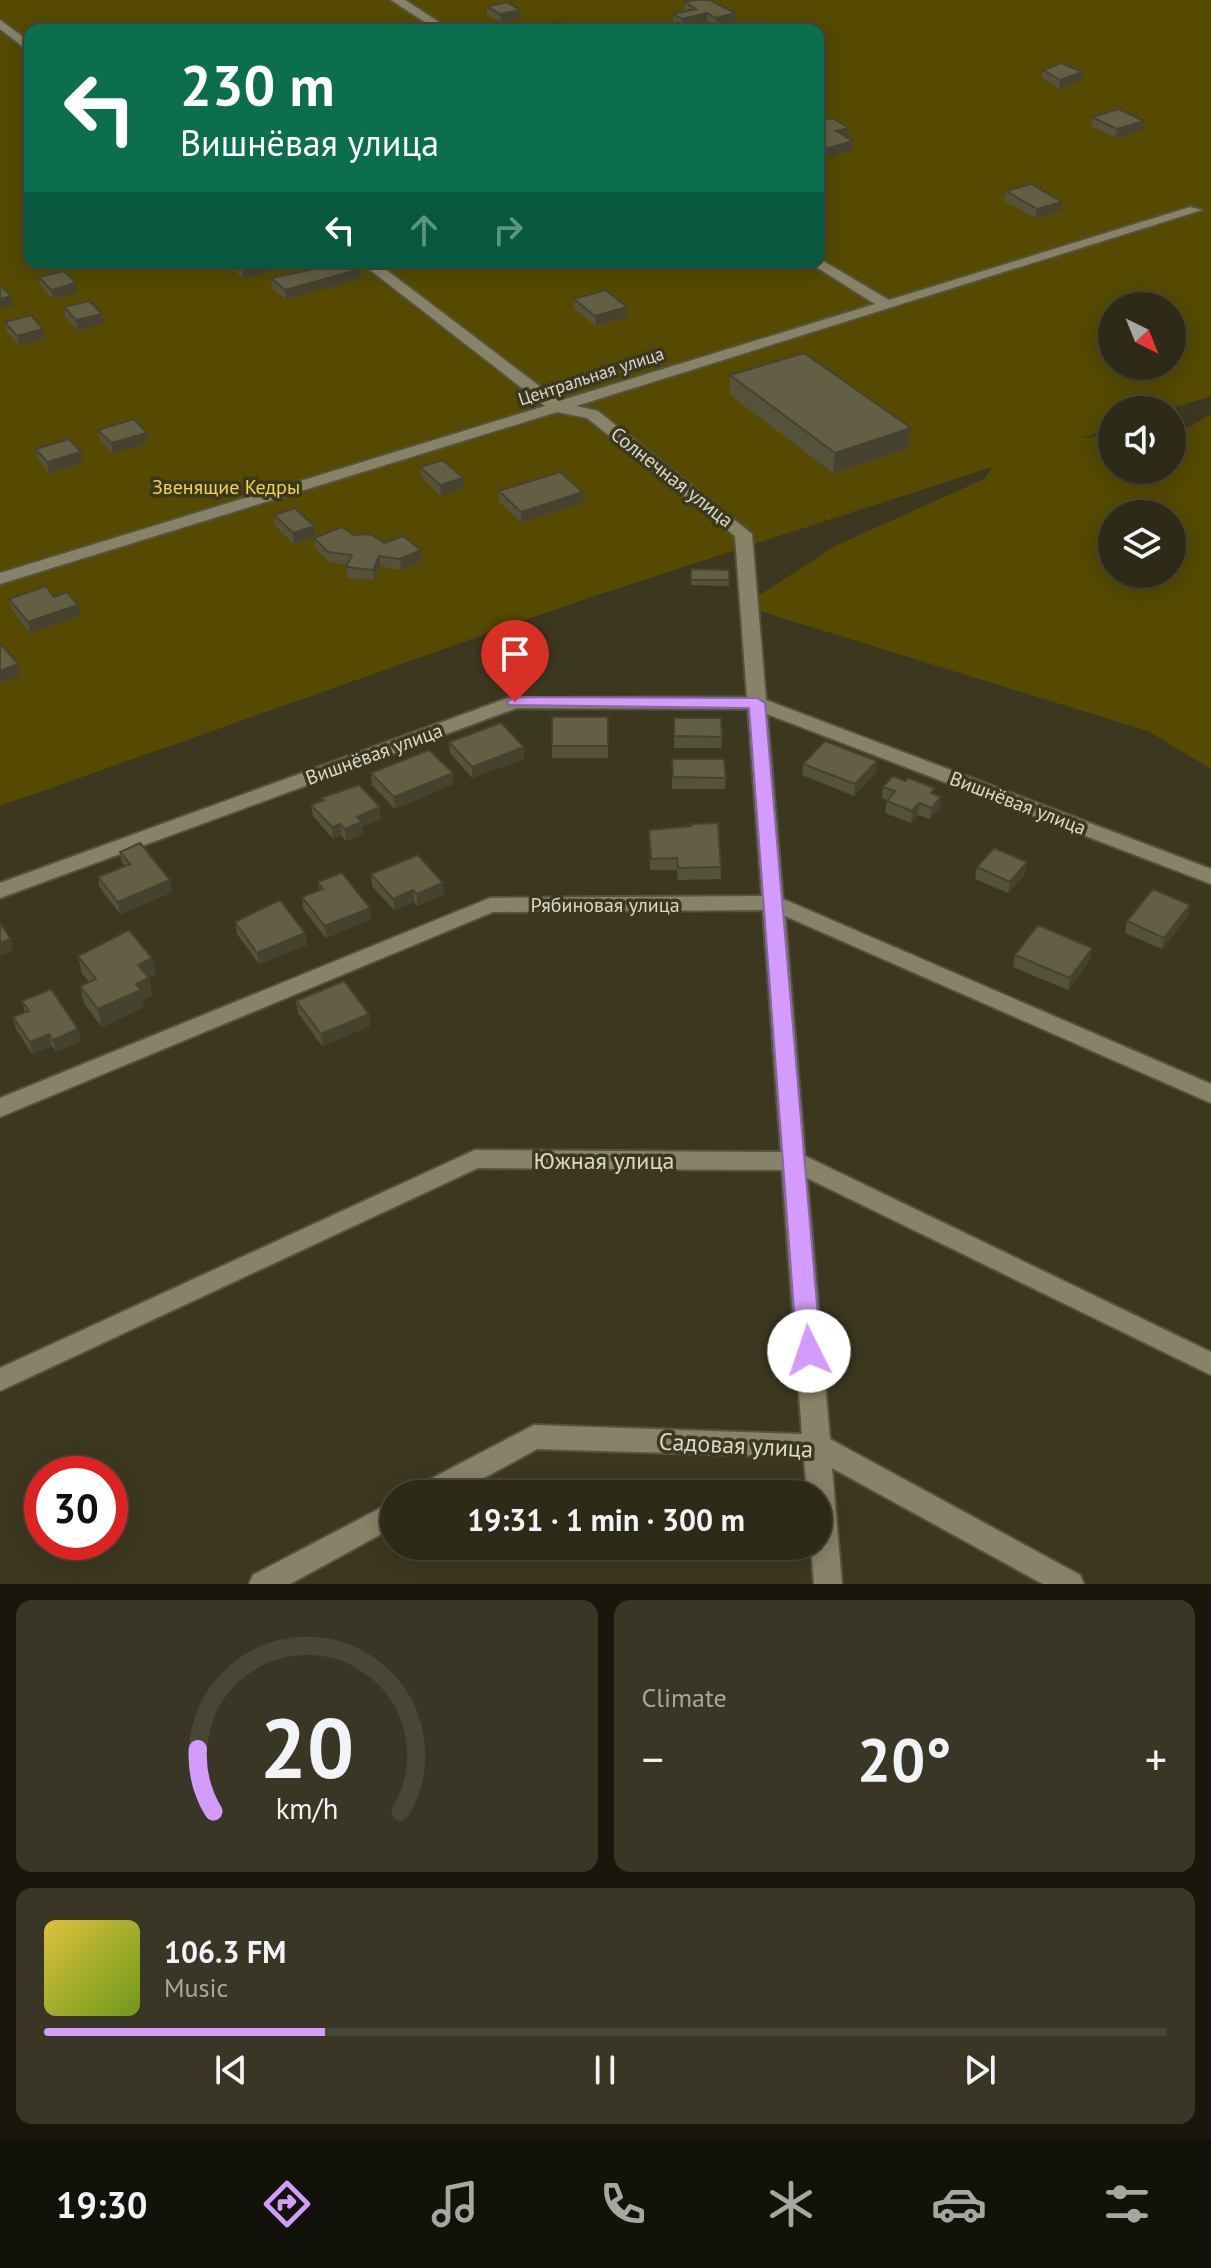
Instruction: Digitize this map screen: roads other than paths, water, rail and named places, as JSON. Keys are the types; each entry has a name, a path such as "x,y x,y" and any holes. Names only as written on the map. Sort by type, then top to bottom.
{"street":[{"path":"397,0 435,24"},
{"path":"0,23 24,43"},
{"name":"Центральная улица","path":"0,579 1195,210"},
{"path":"824,266 887,305"},
{"name":"Солнечная улица","path":"375,268 556,407 592,414 743,534 828,1584"},
{"name":"Вишнёвая улица","path":"0,891 515,702 757,703 1211,877"},
{"name":"Рябиновая улица","path":"0,1108 490,905 773,903 1211,1094"},
{"name":"Южная улица","path":"0,1380 475,1159 794,1161 1211,1364"},
{"name":"Садовая улица","path":"455,1480 534,1437 817,1446 1070,1584"},
{"path":"263,1584 380,1521"}],"park label":[{"name":"Звенящие Кедры","path":"226,487"}]}
